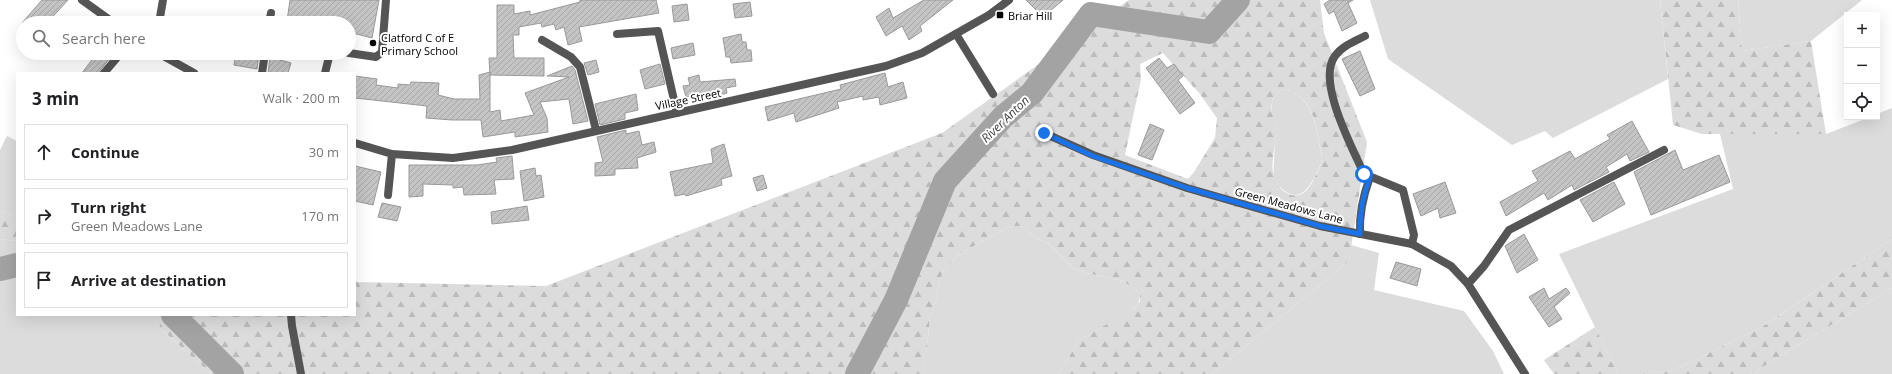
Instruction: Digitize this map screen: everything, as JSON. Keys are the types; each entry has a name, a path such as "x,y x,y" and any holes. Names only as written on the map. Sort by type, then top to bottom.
{"street":[{"path":"82,0 104,16"},
{"path":"160,16 163,0"},
{"path":"356,54 376,57 382,52 386,0"},
{"name":"Village Street","path":"356,143 392,154 453,158 512,150 886,66 922,53 989,14 1009,0"},
{"path":"270,16 271,12"},
{"path":"617,34 658,31 678,113"},
{"path":"956,34 993,94"},
{"path":"1366,36 1344,47 1334,56 1328,69 1334,104 1364,174 1403,190 1414,235 1412,244"},
{"path":"542,40 571,57 580,67 596,130"},
{"path":"105,72 115,60"},
{"path":"171,60 192,72"},
{"path":"262,72 264,60"},
{"path":"325,72 328,60"},
{"name":"Green Meadows Lane","path":"1044,133 1093,156 1187,188 1320,226 1412,244 1451,266 1468,284 1525,374"},
{"path":"1468,284 1484,266 1508,230 1664,150"},
{"path":"388,196 392,154"},
{"path":"1360,234 1359,216 1370,177"},
{"path":"292,316 292,326 301,374"}],"green space":[{"path":"1129,0 1320,0 1324,33 1367,142 1349,261 1212,374 1059,374 1079,340 1135,308 1140,301 1140,293 1123,281 1087,273 1073,268 1049,244 1035,237 1021,226 1011,226 959,254 944,270 939,282 936,301 930,316 927,350 923,359 925,374 211,374 159,327 164,316 356,316 356,282 546,286 942,133","holes":["1163,53 1199,93 1217,118 1215,138 1188,179 1125,155 1141,79 1140,64","1283,89 1299,96 1310,109 1316,125 1322,153 1321,164 1312,183 1305,192 1297,195 1288,194 1278,186 1274,179 1273,171 1276,129 1272,113 1272,103 1278,93"]},
{"path":"1370,0 1660,0 1668,79 1553,138 1545,131 1512,145 1388,59"},
{"path":"1660,0 1738,0 1742,51 1811,41 1826,134 1702,134 1673,125"},
{"path":"1738,0 1862,0 1847,12 1844,12 1844,14 1811,41 1742,51"},
{"path":"1283,89 1299,96 1310,109 1316,126 1322,156 1319,168 1309,186 1300,194 1295,195 1284,191 1273,179 1276,128 1272,116 1272,102 1275,95"},
{"path":"1892,108 1892,239 1762,327 1674,370 1641,374 1618,374 1559,254 1733,189 1720,134 1826,134 1862,120 1880,120 1880,113"},
{"path":"7,136 16,140 16,218 0,211 0,150"},
{"path":"0,211 16,218 16,241 0,239"},
{"path":"1011,226 1021,226 1035,237 1049,244 1073,268 1087,273 1123,281 1140,293 1138,304 1129,312 1079,340 1059,374 925,374 923,359 927,350 930,316 936,301 939,282 944,270 959,254"},
{"path":"0,239 16,241 16,316 164,316 159,327 211,374 0,374"},
{"path":"1892,239 1892,288 1751,374 1640,374 1674,370 1762,327"},
{"path":"1351,245 1379,253 1374,290 1464,311 1493,351 1504,374 1212,374 1349,261"},
{"path":"1892,288 1892,374 1751,374"},
{"path":"1595,327 1618,374 1554,374 1544,360"}],"building":[{"path":"42,0 68,0 53,16 28,16"},
{"path":"290,0 379,0 372,38 356,34 356,16 288,16"},
{"path":"580,0 656,0 659,13 579,27 582,41 568,45 564,27 556,30 554,24 542,27 541,23 519,27 519,35 513,35 514,58 544,58 544,76 490,75 489,58 497,58 497,5 514,5 514,14 530,11 530,15 580,2"},
{"path":"924,0 953,0 920,26 922,31 909,40 902,26 886,36 876,17 889,8 893,18"},
{"path":"1026,0 1063,0 1043,17"},
{"path":"1330,0 1353,0 1348,3 1357,23 1342,31 1334,11 1329,14 1324,4"},
{"path":"750,2 752,16 735,18 733,4"},
{"path":"687,4 689,20 674,22 672,6"},
{"path":"741,34 742,42 746,42 747,50 751,50 752,61 731,63 730,57 726,57 723,38"},
{"path":"693,43 695,55 673,59 671,48"},
{"path":"1360,51 1375,89 1360,96 1342,59"},
{"path":"1159,58 1167,68 1174,64 1183,76 1178,80 1195,103 1180,114 1146,68"},
{"path":"92,60 108,60 99,72 83,72"},
{"path":"235,60 258,60 257,69 234,65"},
{"path":"270,60 280,60 291,63 288,72 268,72"},
{"path":"596,60 599,72 588,75 584,63"},
{"path":"660,64 665,84 645,89 640,70"},
{"path":"572,66 575,70 588,121 573,124 569,99 540,102 547,118 548,132 515,137 515,132 483,137 481,120 426,118 427,106 356,98 356,76 377,79 376,85 398,88 398,84 410,85 411,82 439,83 438,95 454,99 480,99 479,75 490,72 490,112 500,110 501,121 534,115 525,93 569,77 547,76"},
{"path":"885,73 888,87 903,82 907,98 880,105 879,97 863,100 863,96 837,102 839,108 796,122 794,113 768,121 765,107 841,89 840,85"},
{"path":"699,75 700,82 735,79 736,86 726,88 727,93 718,96 708,97 707,92 686,97 683,86 690,85 688,78"},
{"path":"636,94 638,110 625,113 625,119 600,125 595,104"},
{"path":"1632,121 1649,152 1630,161 1627,154 1606,167 1609,172 1574,190 1572,185 1548,200 1544,193 1506,216 1500,202 1538,181 1532,171 1570,151 1575,159 1610,139 1607,135"},
{"path":"1150,124 1164,130 1152,160 1138,155"},
{"path":"626,130 626,134 639,131 642,145 654,142 656,152 637,158 638,168 615,169 615,175 595,176 595,163 603,162 597,137"},
{"path":"724,144 732,176 721,179 722,185 686,196 685,194 675,196 670,172 713,163 711,149"},
{"path":"1675,150 1683,170 1719,155 1730,182 1651,215 1634,172"},
{"path":"512,156 514,179 494,180 496,194 464,195 463,187 453,188 453,185 423,184 423,196 409,197 409,165 477,165 497,162 496,158"},
{"path":"356,166 381,172 373,205 356,201"},
{"path":"535,168 536,176 541,175 544,197 524,201 520,171"},
{"path":"763,175 767,188 757,191 753,178"},
{"path":"1445,182 1456,213 1440,218 1438,208 1421,216 1413,194"},
{"path":"1614,182 1625,204 1593,222 1580,200"},
{"path":"382,203 401,207 397,221 378,217"},
{"path":"527,206 529,220 492,224 491,212"},
{"path":"1524,234 1538,260 1517,273 1505,246"},
{"path":"1396,262 1421,269 1417,286 1390,278"},
{"path":"1544,288 1549,299 1566,288 1570,293 1554,307 1562,319 1549,327 1529,297"}],"waterway":[{"name":"River Anton","path":"857,374 896,300 945,181 1003,117 1032,93 1091,14 1209,32 1238,0"},
{"name":"River Anton","path":"0,269 16,265"},
{"name":"River Anton","path":"174,316 232,374"}],"place":[{"name":"Briar Hill","path":"1000,15"},
{"name":"Clatford C of E Primary School","path":"373,43"}],"route":[{"path":"1044,133 1093,156 1187,188 1320,226 1360,234 1359,216 1370,177 1364,174"}]}
